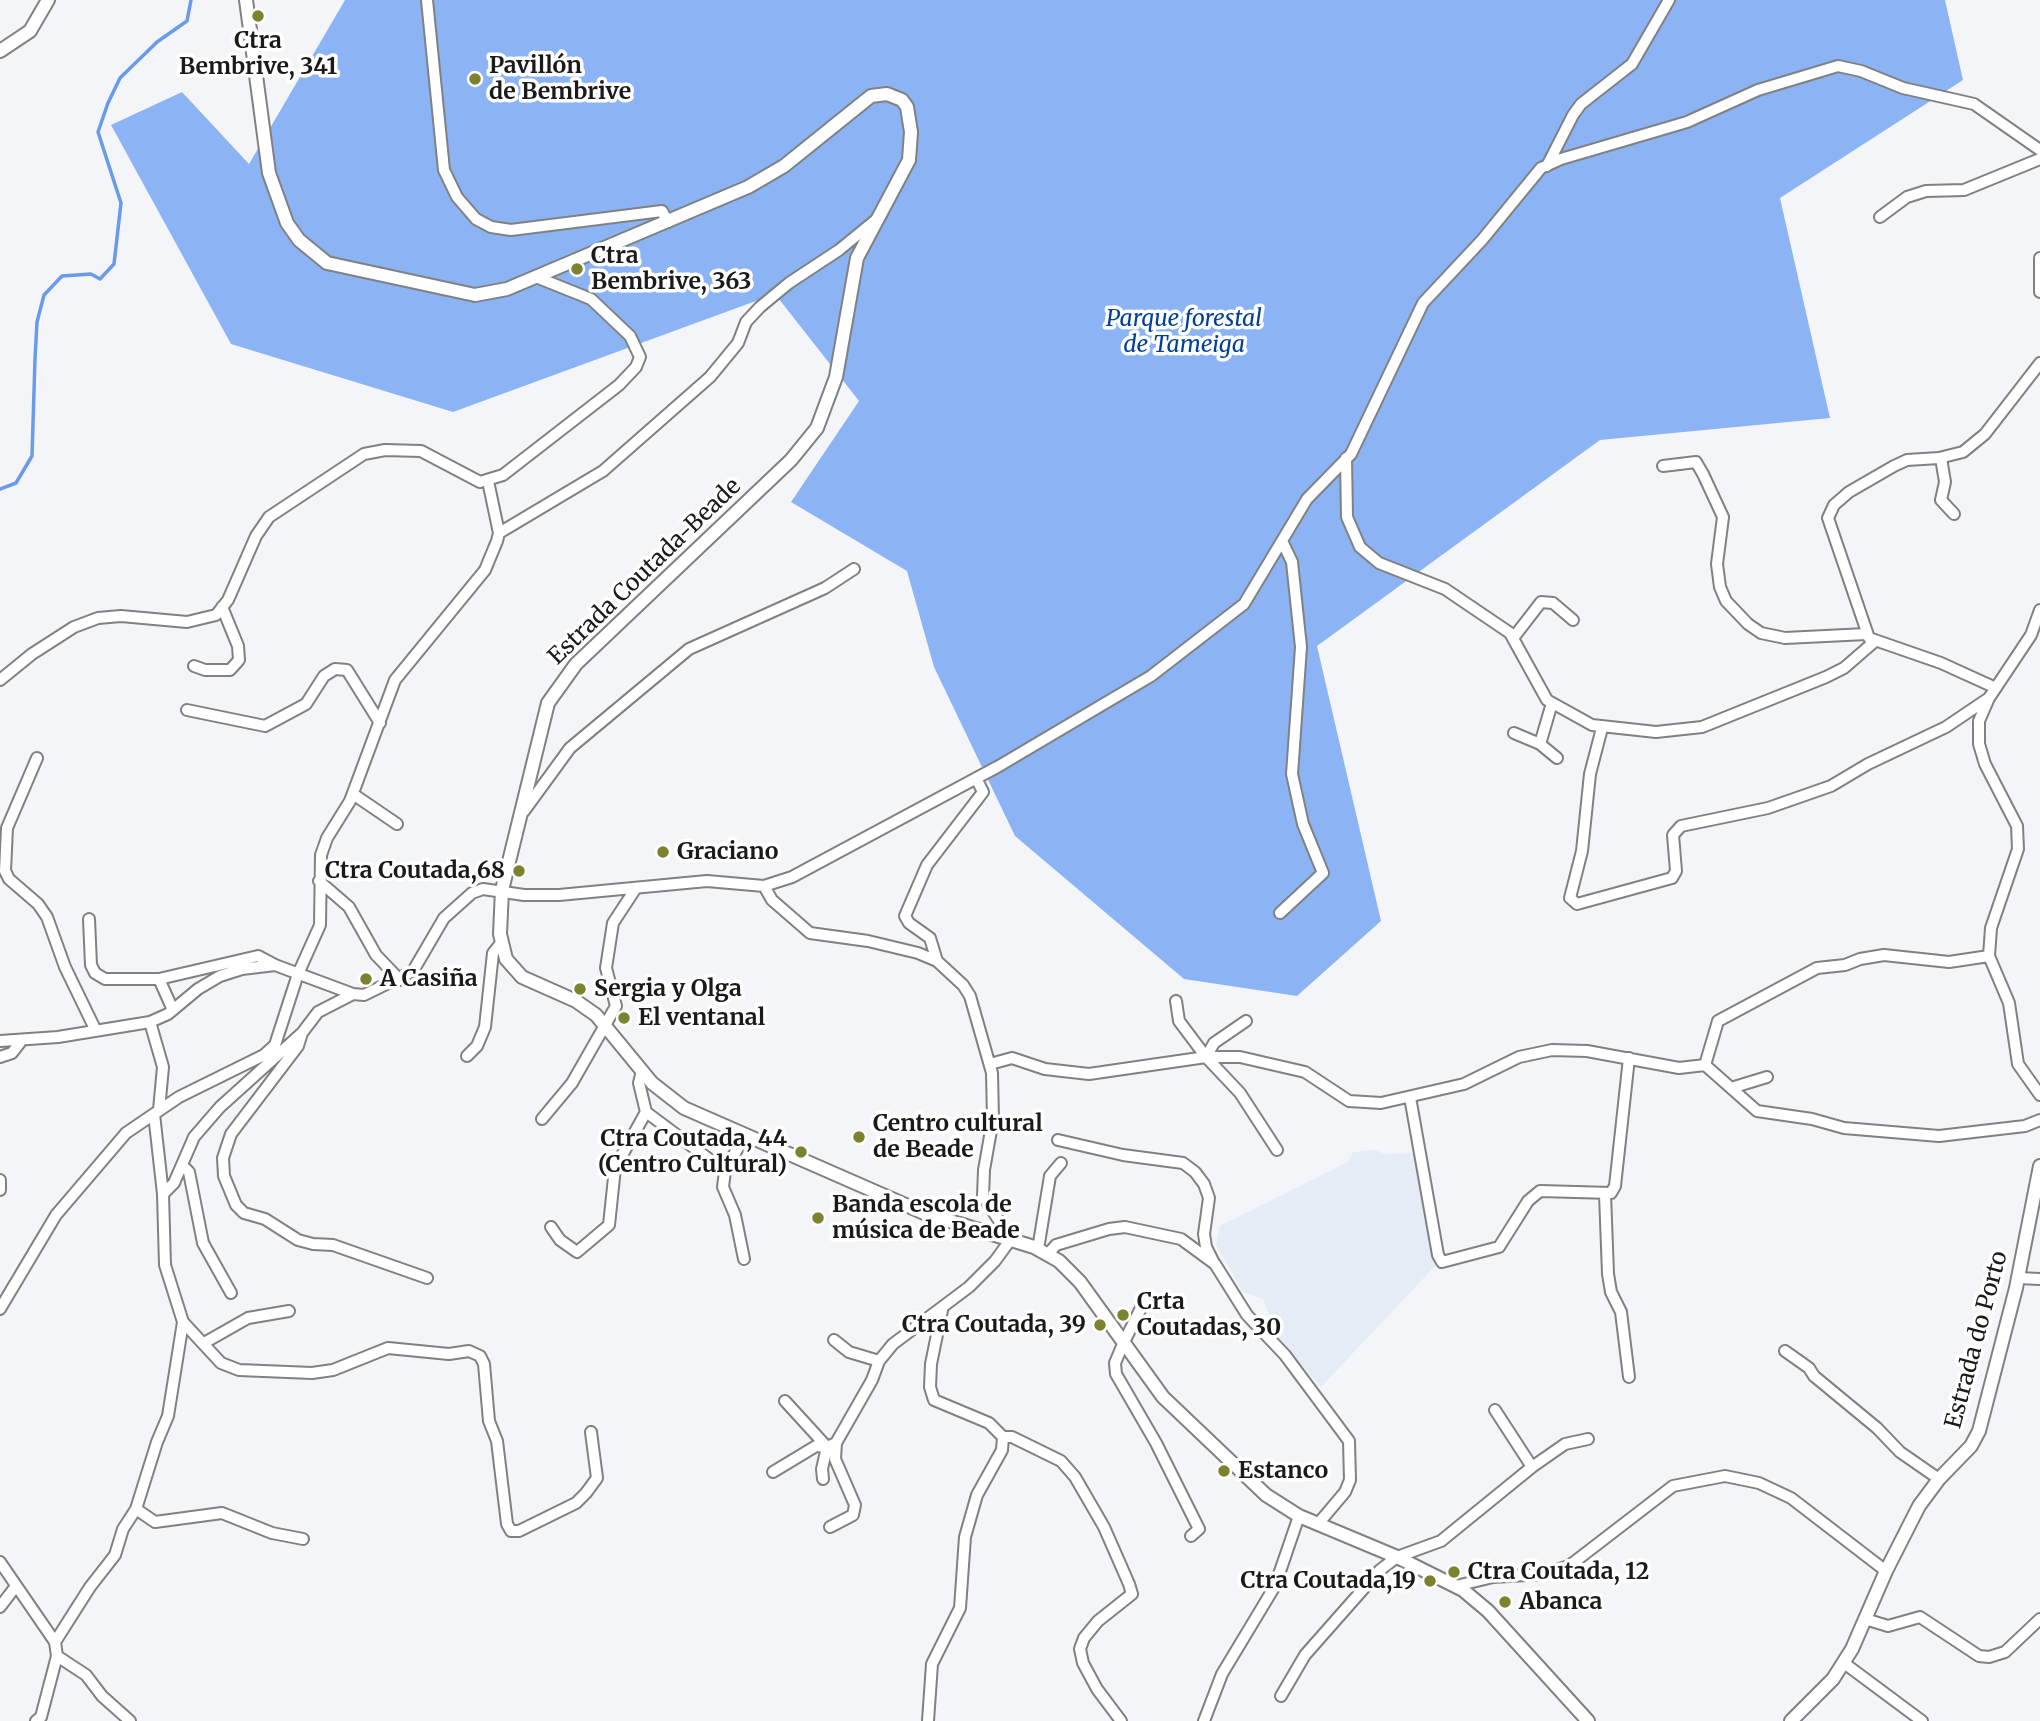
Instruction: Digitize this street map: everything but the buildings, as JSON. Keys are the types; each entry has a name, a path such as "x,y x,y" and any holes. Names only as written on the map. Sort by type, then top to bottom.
{"street":[{"path":"0,51 30,31 48,0"},
{"name":"Estrada Coutada-Beade","path":"246,0 270,173 287,223 299,240 327,263 475,295 507,289 748,187 784,166 871,96 887,94 902,100 907,107 911,146 903,175 853,271 836,377 817,428 791,460 594,647 559,684 543,716 502,890 501,943"},
{"path":"427,0 444,170 457,197 476,219 491,227 511,230 662,211 668,222"},
{"path":"89,919 91,965 95,973 105,979 159,979 258,956 298,974 353,994 363,995 400,980 413,971 444,918 472,893 483,889 524,895 559,895 707,881 764,886 792,877 976,778 1151,676 1244,604 1307,499 1346,458 1423,303 1547,166 1573,115 1632,64 1670,0"},
{"path":"1547,166 1625,138 1687,122 1758,90 1838,66 1861,71 1903,88 1974,104 2040,150"},
{"path":"1880,217 1907,197 1926,191 1964,190 2040,159"},
{"path":"499,533 603,471 710,377 738,343 746,322 760,307 789,283 839,250 880,215"},
{"path":"2040,258 2040,292"},
{"path":"0,680 74,626 98,618 121,616 187,622 216,615 269,517 364,454 385,450 421,451 480,482 503,475 619,385 636,367 640,357 630,336 591,299 536,277"},
{"path":"1870,638 1828,518 1830,511 1850,492 1894,466 1922,458 1941,458 1963,452 1985,434 2040,363"},
{"path":"1346,458 1347,517 1360,547 1379,563 1445,589 1514,637 1535,682 1552,704 1602,728 1656,732 1702,727 1826,677 1843,667 1870,638"},
{"path":"1941,458 1945,482 1941,500 1954,514"},
{"path":"1662,466 1696,462 1723,517 1717,564 1720,587 1726,601 1748,624 1761,633 1785,638 1870,638 1996,688"},
{"path":"239,1090 240,1080 275,1045 298,974 320,925 321,856 327,838 353,794 395,680 485,570 499,533 488,481"},
{"path":"1280,913 1322,873 1303,824 1292,774 1301,647 1292,562 1282,541"},
{"path":"520,818 570,748 689,649 825,588 854,569"},
{"path":"1514,637 1541,602 1553,603 1573,620"},
{"path":"194,666 205,670 230,670 239,660 238,646 222,607"},
{"path":"2040,610 2036,636 1989,698 1979,721 1979,744 1985,764 2017,826 2018,849 1992,928 1989,956 2009,1003 2018,1064 2040,1095"},
{"path":"187,710 265,726 306,704 324,676 335,669 347,670 380,723"},
{"path":"1602,728 1590,774 1581,851 1570,898 1577,904 1672,878 1676,871 1674,835 1681,826 1768,808 1831,786 1868,764 1946,727 1989,698"},
{"path":"1540,744 1552,704"},
{"path":"1514,733 1540,744 1557,758"},
{"path":"37,758 7,828 5,871 9,879 32,898 47,916 65,967 96,1031"},
{"path":"937,961 930,938 909,923 905,916 927,865 983,792 976,778"},
{"path":"353,794 397,824"},
{"path":"319,881 349,907 376,956 400,980"},
{"path":"764,886 772,900 810,933 868,941 937,961 954,974 971,996 990,1063 993,1119 982,1190 985,1200 1004,1224 1011,1239"},
{"path":"542,1119 572,1083 616,1006 616,996 606,968 613,923 636,888"},
{"path":"501,943 506,959 516,972 576,1001 606,1026 642,1071 677,1104 924,1213 1011,1239 1043,1251 1059,1261 1080,1282 1163,1397 1266,1495 1299,1516 1397,1557 1456,1586 1483,1606 1588,1721"},
{"path":"467,1056 477,1046 485,1027 494,953 501,943"},
{"path":"1705,1065 1717,1021 1817,968 1845,965 1860,958 1884,955 1948,962 1989,956"},
{"path":"0,1041 96,1031 150,1022 173,1010 220,976 242,969 275,965"},
{"path":"159,979 173,1010"},
{"path":"163,1194 173,1184 194,1137 239,1090 302,1032 318,1012 353,994"},
{"path":"1176,1001 1180,1021 1206,1057 1240,1093 1277,1150"},
{"path":"1206,1057 1214,1043 1246,1021"},
{"path":"55,1642 90,1587 115,1555 123,1529 136,1509 168,1416 183,1322 165,1265 163,1194 156,1115 163,1067 150,1022"},
{"path":"302,1032 298,1046 231,1134 223,1158 224,1176 236,1205 244,1213 265,1219 298,1240 333,1245 427,1278"},
{"path":"0,1057 12,1053 22,1040"},
{"path":"990,1063 1012,1058 1045,1069 1089,1074 1206,1057 1240,1057 1305,1072 1315,1076 1340,1097 1359,1103 1381,1104 1464,1084 1533,1053 1552,1050 1587,1051 1679,1068 1705,1065 1757,1111 1812,1119 1844,1128 1939,1136 2025,1126 2040,1120"},
{"path":"0,1309 56,1215 126,1133 264,1055"},
{"path":"1410,1097 1438,1255 1442,1262 1499,1247 1528,1201 1540,1191 1611,1193 1615,1186 1629,1058"},
{"path":"642,1071 639,1083 646,1112 724,1171"},
{"path":"1731,1088 1767,1077"},
{"path":"551,1227 560,1240 578,1252 609,1225 612,1215 610,1192 615,1168 646,1112"},
{"path":"744,1259 735,1215 723,1187 724,1171 746,1135"},
{"path":"1058,1140 1123,1155 1183,1163 1195,1172 1204,1184 1209,1198 1206,1247 1215,1264 1247,1315 1284,1355 1349,1441 1350,1480 1345,1492 1318,1524"},
{"path":"1043,1251 1050,1176 1061,1163"},
{"path":"182,1165 189,1172 203,1243 231,1293"},
{"name":"Estrada do Porto","path":"1791,1721 1824,1691 1844,1663 1885,1571 1919,1506 1939,1479 1971,1446 1979,1431 2018,1278 2040,1166"},
{"path":"0,1180 0,1190"},
{"path":"1605,1194 1608,1274 1611,1292 1621,1312 1629,1377"},
{"path":"1043,1251 1110,1229 1125,1227 1181,1239 1215,1264"},
{"path":"823,1479 822,1469 832,1445 872,1380 879,1361 893,1344 942,1310 988,1269 1011,1239"},
{"path":"2018,1278 2040,1279"},
{"path":"1146,1298 1115,1363 1116,1374 1156,1443 1199,1530 1191,1536"},
{"path":"942,1310 931,1364 930,1387 934,1400 989,1423 1003,1437 1012,1437 1061,1461 1075,1477 1104,1527 1129,1584 1132,1594 1098,1621 1084,1638 1080,1649 1083,1663 1097,1689 1121,1721"},
{"path":"204,1343 248,1318 289,1311"},
{"path":"183,1322 221,1363 239,1370 323,1371 388,1348 449,1354 468,1351 480,1356 484,1364 489,1421 497,1441 507,1524 511,1531 519,1531 576,1503 586,1493 597,1478 592,1432"},
{"path":"834,1340 849,1352 879,1361"},
{"path":"1785,1350 1877,1428 1900,1452 1939,1479"},
{"path":"785,1401 832,1445 835,1459 855,1505 853,1515 830,1527"},
{"path":"1495,1410 1532,1467"},
{"path":"928,1721 932,1664 960,1608 965,1537 977,1494 1002,1450 1003,1437"},
{"path":"1281,1696 1306,1655 1380,1570 1397,1557 1441,1541 1564,1444 1588,1439"},
{"path":"774,1472 816,1446 832,1445"},
{"path":"1456,1586 1493,1577 1544,1574 1569,1566 1673,1486 1725,1476 1759,1483 1791,1498 1885,1571"},
{"path":"136,1509 155,1522 222,1513 272,1533 303,1539"},
{"path":"1205,1721 1222,1674 1275,1586 1299,1516"},
{"path":"0,1562 55,1642 57,1656 40,1720"},
{"path":"0,1607 16,1586"},
{"path":"1865,1619 1888,1626 1920,1617 1979,1656 1989,1657 2005,1652 2040,1619"},
{"path":"57,1656 86,1675 102,1696 130,1721"},
{"path":"1844,1663 1922,1721"}],"shaded area":[{"path":"1376,1150 1384,1154 1417,1153 1437,1264 1321,1387 1277,1337 1263,1299 1243,1292 1216,1245 1220,1226 1348,1162 1353,1152"}],"green space":[{"name":"Parque forestal de Tameiga","path":"345,0 1945,0 1963,80 1780,198 1830,418 1600,440 1317,646 1381,921 1297,996 1184,979 1015,836 934,667 907,571 791,502 859,401 775,294 453,412 231,344 111,125 182,92 249,164"}],"waterway":[{"path":"0,489 16,483 32,456 37,322 44,295 62,276 91,274 100,279 114,264 121,203 98,132 108,103 120,78 157,42 187,21 191,0"}],"place":[{"name":"Ctra Bembrive, 341","path":"258,16"},
{"name":"Pavillón de Bembrive","path":"475,79"},
{"name":"Ctra Bembrive, 363","path":"577,269"},
{"name":"Graciano","path":"663,852"},
{"name":"Ctra Coutada,68","path":"519,871"},
{"name":"A Casiña","path":"366,979"},
{"name":"Sergia y Olga","path":"580,989"},
{"name":"El ventanal","path":"624,1018"},
{"name":"Centro cultural de Beade","path":"859,1137"},
{"name":"Ctra Coutada, 44 (Centro Cultural)","path":"801,1152"},
{"name":"Banda escola de música de Beade","path":"818,1218"},
{"name":"Crta Coutadas, 30","path":"1123,1315"},
{"name":"Ctra Coutada, 39","path":"1100,1325"},
{"name":"Estanco","path":"1224,1471"},
{"name":"Ctra Coutada, 12","path":"1454,1572"},
{"name":"Ctra Coutada,19","path":"1430,1581"},
{"name":"Abanca","path":"1505,1602"}]}
